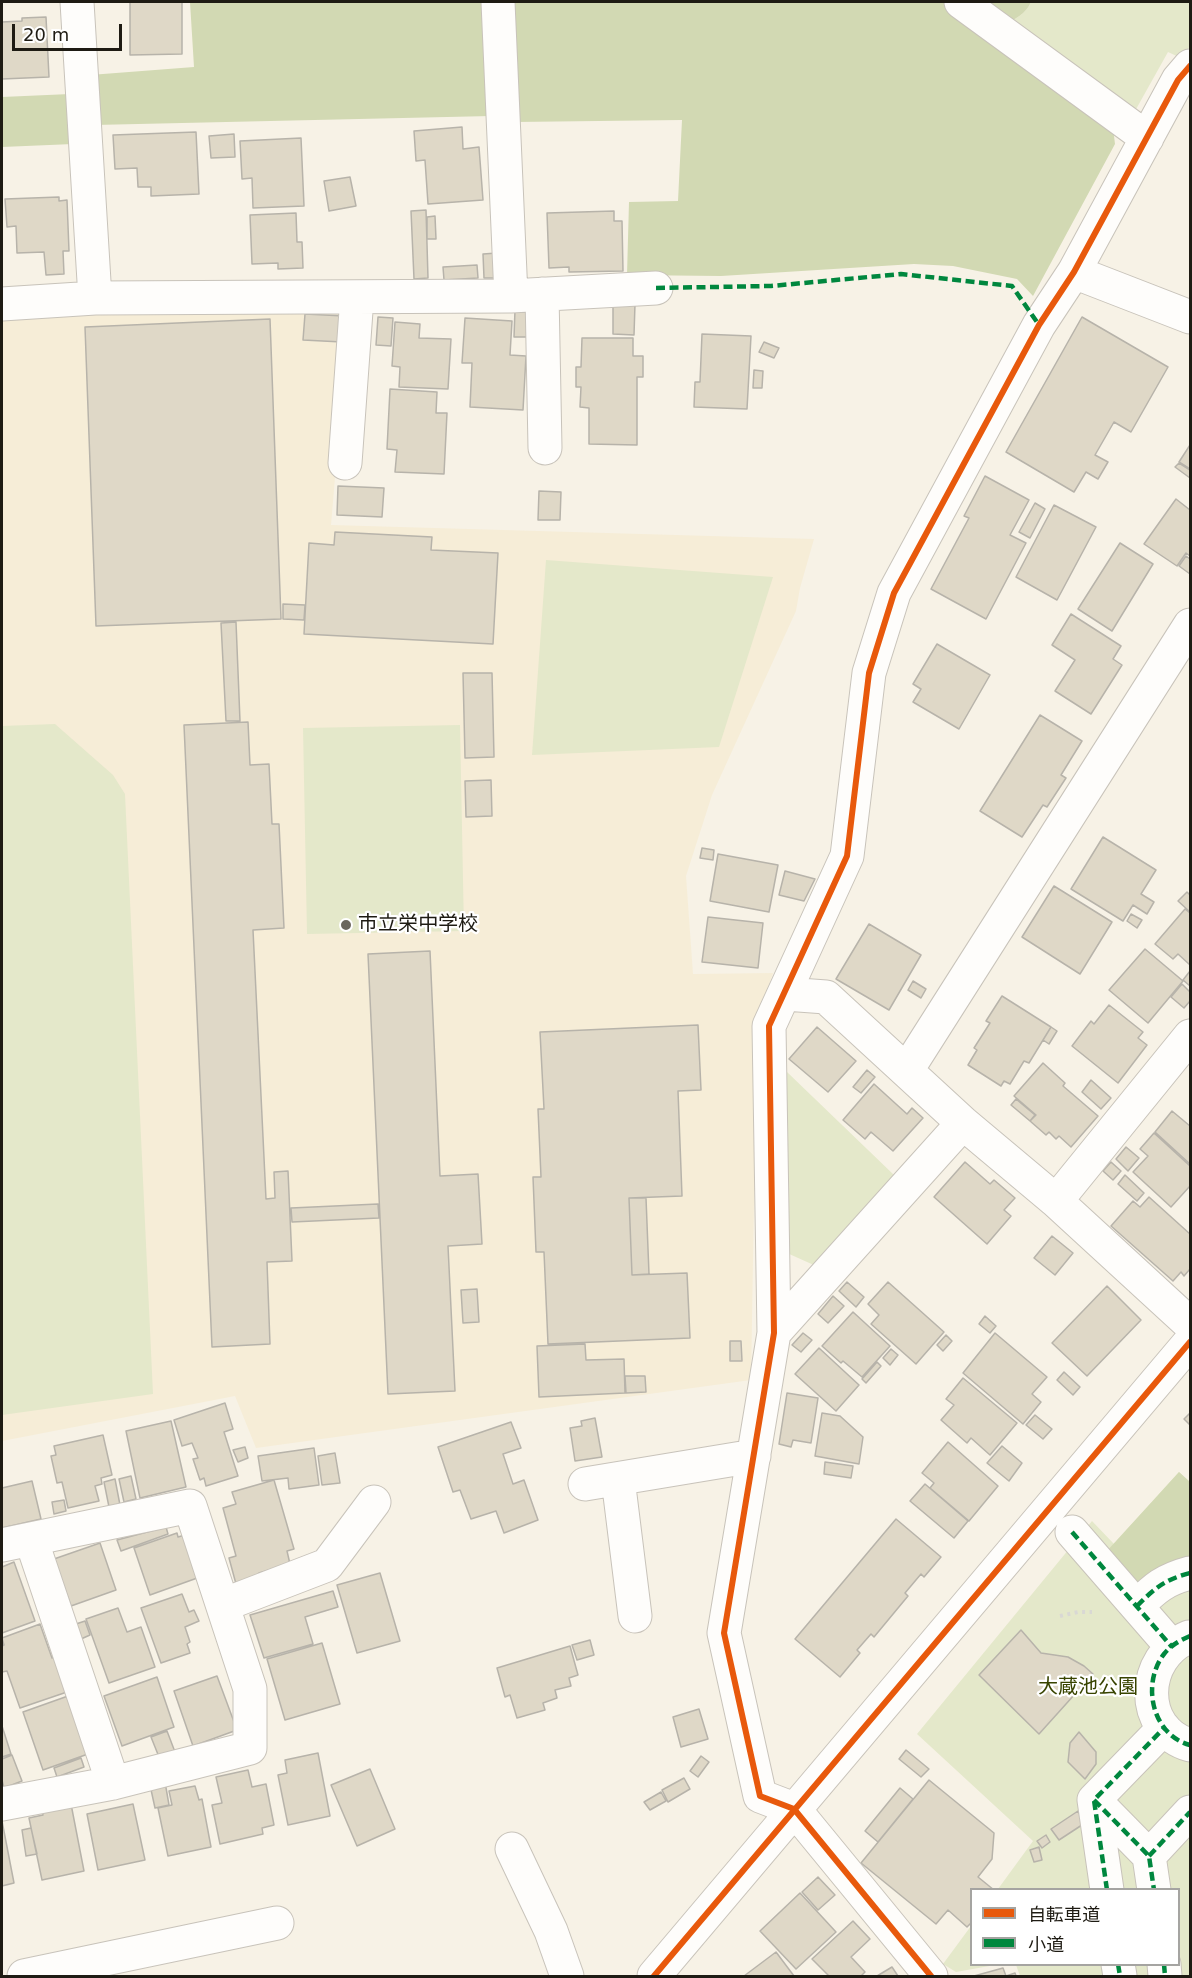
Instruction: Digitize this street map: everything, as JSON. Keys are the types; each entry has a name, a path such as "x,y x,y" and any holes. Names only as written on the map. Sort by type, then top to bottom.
{"street":[{"path":"77,2 95,298"},
{"path":"498,2 526,295 545,448"},
{"path":"961,2 1147,138"},
{"path":"931,1977 794,1809 760,1796 724,1633 774,1333 769,1026 847,856 869,673 894,593 1039,324 1074,272 1178,80 1191,66"},
{"path":"1074,272 1191,317"},
{"path":"2,304 95,298 526,295 656,288"},
{"path":"345,463 357,297"},
{"path":"907,1070 1191,625"},
{"path":"785,994 826,997 963,1123 1056,1201 1191,1324"},
{"path":"1056,1201 1191,1036"},
{"path":"774,1333 963,1123"},
{"path":"654,1977 1191,1342"},
{"path":"585,1484 754,1456"},
{"path":"618,1479 635,1616"},
{"path":"223,1605 327,1565 374,1502"},
{"path":"2,1804 113,1783 250,1748 250,1689 190,1506 16,1542 113,1783"},
{"path":"1072,1532 1137,1606 1181,1642 1165,1653 1155,1668 1151,1686 1153,1704 1178,1736 1094,1800"},
{"path":"1137,1606 1158,1586 1177,1576 1191,1573"},
{"path":"1094,1800 1149,1856 1154,1888"},
{"path":"1094,1800 1107,1888"},
{"path":"1149,1856 1191,1812"},
{"path":"512,1850 551,1931 567,1977"},
{"path":"24,1977 277,1923"}],"shaded area":[{"name":"市立栄中学校","path":"349,310 331,525 814,539 796,611 712,795 686,876 693,974 773,973 757,1020 751,1380 256,1448 235,1396 2,1441 2,316"}],"green space":[{"path":"190,2 487,2 491,116 94,125 90,75 194,67"},
{"path":"512,2 949,2 1112,120 1115,144 1033,296 1017,279 953,266 914,264 721,276 627,275 629,202 678,201 682,120 515,122"},
{"path":"972,2 1031,2 1023,13 1004,25"},
{"path":"1031,2 1190,2 1190,46 1181,58 1168,52 1135,111 1004,25 1023,13"},
{"path":"70,94 73,144 2,147 2,97"},
{"path":"546,560 773,577 719,747 532,755"},
{"path":"55,724 113,775 125,794 153,1394 2,1415 2,726"},
{"path":"460,725 464,931 307,934 303,728"},
{"path":"787,1072 894,1175 816,1266 787,1253"},
{"name":"大蔵池公園","path":"1179,1472 1190,1482 1190,1976 1020,1976 1016,1966 1180,1966 1180,1888 999,1888 1033,1841 917,1734 1092,1521 1114,1544"},
{"path":"1179,1472 1190,1482 1190,1564 1139,1590 1106,1552"},
{"path":"970,1927 970,1966 989,1966 956,1972 943,1964"}],"building":[{"path":"130,2 182,2 182,54 130,55"},
{"path":"46,17 49,77 2,79 2,22"},
{"path":"462,127 463,149 479,147 483,200 428,204 425,160 416,161 414,131"},
{"path":"196,132 199,194 151,196 151,187 138,187 137,168 115,169 113,135"},
{"path":"234,134 235,157 211,158 209,136"},
{"path":"301,138 304,206 253,208 252,178 242,179 240,141"},
{"path":"350,177 356,206 329,211 324,181"},
{"path":"59,197 59,201 67,200 69,251 63,251 64,274 46,275 44,252 17,253 16,226 7,227 5,199"},
{"path":"426,210 428,278 414,279 411,211"},
{"path":"614,211 614,221 622,221 623,271 569,272 569,267 549,268 547,213"},
{"path":"296,213 297,242 302,242 303,268 278,269 278,263 252,264 250,215"},
{"path":"435,216 436,239 427,239 427,217"},
{"path":"497,253 497,278 484,278 483,254"},
{"path":"477,265 478,278 444,280 443,267"},
{"path":"613,304 635,304 634,335 613,334"},
{"path":"515,310 528,311 527,337 514,337"},
{"path":"305,314 344,316 342,342 303,340"},
{"path":"378,317 393,318 391,346 376,345"},
{"path":"1082,317 1168,367 1131,432 1114,422 1095,455 1108,462 1098,479 1086,472 1074,492 1006,452"},
{"path":"465,318 512,321 510,355 526,356 523,410 470,407 472,363 462,363"},
{"path":"270,319 281,619 96,626 85,327"},
{"path":"395,322 420,324 419,338 451,339 448,389 399,387 400,367 392,366"},
{"path":"702,334 751,336 747,409 694,407 695,382 700,382"},
{"path":"582,338 633,338 633,356 643,356 643,377 637,377 637,445 589,444 589,408 580,407 581,387 576,387 576,367 581,367"},
{"path":"764,342 779,348 774,358 759,352"},
{"path":"754,370 763,371 762,388 753,388"},
{"path":"390,389 437,392 436,413 447,413 444,474 395,472 397,450 387,449"},
{"path":"1190,445 1190,469 1179,462"},
{"path":"1179,463 1190,470 1190,478 1175,467"},
{"path":"985,476 1029,500 1010,535 1026,543 986,619 931,589 969,518 964,516"},
{"path":"338,486 384,488 382,517 337,515"},
{"path":"539,491 561,492 560,520 538,520"},
{"path":"1176,499 1190,510 1190,556 1186,553 1177,566 1144,544"},
{"path":"1035,503 1045,509 1030,538 1019,532"},
{"path":"1054,505 1096,527 1057,600 1016,577"},
{"path":"335,532 432,537 431,550 498,553 493,644 304,634 309,543 334,545"},
{"path":"1120,543 1153,564 1112,631 1078,609"},
{"path":"1186,556 1190,559 1190,574 1179,566"},
{"path":"283,604 305,605 304,620 283,619"},
{"path":"1071,614 1121,646 1113,659 1122,665 1091,714 1055,691 1075,660 1052,645"},
{"path":"236,622 240,721 226,721 221,623"},
{"path":"937,644 990,675 959,729 913,702 921,689 913,684"},
{"path":"463,673 492,673 494,757 465,758"},
{"path":"1040,715 1082,741 1061,775 1066,778 1047,807 1043,805 1022,837 980,811"},
{"path":"248,722 250,765 269,764 272,824 279,824 284,928 253,930 266,1199 275,1198 274,1172 288,1171 292,1261 267,1262 270,1344 212,1347 184,725"},
{"path":"491,780 492,816 466,817 465,781"},
{"path":"1103,837 1156,870 1141,894 1154,902 1147,914 1133,905 1123,921 1071,889"},
{"path":"702,848 714,850 713,860 700,858"},
{"path":"718,854 778,865 769,912 710,901"},
{"path":"785,871 815,879 804,901 779,895"},
{"path":"1054,886 1112,922 1080,974 1022,937"},
{"path":"1187,892 1190,895 1190,912 1178,901"},
{"path":"1185,909 1190,913 1190,965 1178,954 1173,959 1155,944"},
{"path":"1131,914 1142,920 1137,928 1127,921"},
{"path":"708,917 763,923 758,968 702,962"},
{"path":"869,924 921,955 889,1010 836,979"},
{"path":"1145,949 1183,981 1148,1023 1109,990"},
{"path":"430,951 440,1176 478,1174 482,1244 448,1246 455,1391 388,1394 368,954"},
{"path":"1190,971 1190,986 1183,980"},
{"path":"913,981 926,989 921,998 908,990"},
{"path":"1182,984 1190,992 1190,1001 1184,1008 1171,997"},
{"path":"1002,996 1051,1027 1029,1063 1024,1061 1010,1084 1004,1081 1001,1086 968,1065 977,1050 974,1048 990,1023 986,1021"},
{"path":"1109,1005 1143,1032 1138,1038 1147,1045 1118,1083 1072,1046 1091,1021 1094,1024"},
{"path":"698,1025 701,1090 678,1091 682,1196 629,1198 632,1275 687,1273 690,1338 548,1344 544,1252 536,1252 533,1177 541,1177 538,1109 544,1109 540,1032"},
{"path":"817,1027 856,1061 828,1092 789,1059"},
{"path":"1051,1027 1057,1031 1049,1044 1043,1040"},
{"path":"1043,1063 1065,1083 1063,1086 1098,1116 1071,1147 1059,1136 1056,1139 1049,1132 1046,1135 1030,1121 1036,1115 1014,1096"},
{"path":"867,1070 875,1077 861,1093 853,1087"},
{"path":"1091,1080 1111,1098 1101,1109 1082,1092"},
{"path":"874,1084 907,1114 912,1108 923,1118 893,1151 871,1132 865,1139 843,1120"},
{"path":"1016,1099 1035,1115 1030,1121 1011,1105"},
{"path":"1172,1111 1190,1126 1190,1164 1155,1132"},
{"path":"1154,1133 1190,1166 1190,1186 1171,1207 1133,1172 1148,1156 1140,1149"},
{"path":"1126,1147 1139,1158 1128,1171 1116,1159"},
{"path":"965,1162 990,1184 994,1180 1015,1198 1004,1210 1011,1216 987,1244 934,1197"},
{"path":"1111,1162 1121,1171 1113,1180 1103,1171"},
{"path":"1125,1175 1144,1193 1137,1201 1118,1184"},
{"path":"1149,1197 1190,1234 1190,1269 1184,1276 1181,1272 1173,1281 1111,1226 1133,1201 1140,1207"},
{"path":"629,1198 646,1198 649,1274 632,1275"},
{"path":"378,1204 379,1218 292,1222 291,1208"},
{"path":"1052,1236 1073,1253 1055,1275 1034,1258"},
{"path":"847,1282 864,1297 856,1307 839,1291"},
{"path":"888,1282 944,1332 916,1364 871,1324 879,1315 868,1304"},
{"path":"1107,1286 1141,1320 1087,1376 1052,1343"},
{"path":"477,1289 479,1322 463,1323 461,1290"},
{"path":"833,1296 844,1306 828,1323 818,1314"},
{"path":"853,1312 890,1346 862,1377 822,1346"},
{"path":"985,1316 996,1326 990,1333 979,1324"},
{"path":"803,1333 812,1340 801,1352 792,1345"},
{"path":"995,1333 1047,1377 1032,1394 1041,1402 1023,1424 963,1373"},
{"path":"946,1335 952,1341 943,1351 937,1345"},
{"path":"730,1341 741,1341 742,1361 730,1361"},
{"path":"585,1344 586,1360 624,1359 625,1393 539,1397 537,1346"},
{"path":"819,1348 859,1385 836,1411 795,1374"},
{"path":"891,1349 898,1355 890,1365 883,1358"},
{"path":"877,1362 881,1366 866,1383 862,1379"},
{"path":"1064,1372 1080,1387 1073,1395 1057,1380"},
{"path":"625,1376 645,1376 646,1392 626,1393"},
{"path":"963,1378 1017,1423 990,1455 971,1438 967,1443 941,1420 954,1405 946,1399"},
{"path":"787,1393 818,1398 811,1443 793,1440 791,1447 779,1444"},
{"path":"225,1403 233,1429 224,1432 238,1476 206,1486 204,1478 200,1480 193,1459 198,1458 192,1443 182,1446 174,1420"},
{"path":"822,1413 840,1416 863,1437 859,1464 815,1456"},
{"path":"1190,1413 1190,1425 1184,1419"},
{"path":"1035,1415 1052,1429 1043,1439 1026,1425"},
{"path":"595,1418 602,1457 575,1461 570,1428 582,1426 581,1421"},
{"path":"171,1421 186,1487 140,1498 126,1431"},
{"path":"511,1422 521,1448 503,1454 513,1484 524,1480 538,1520 504,1533 496,1511 471,1519 460,1490 453,1492 438,1447"},
{"path":"103,1435 112,1475 101,1478 102,1484 95,1486 99,1501 68,1508 62,1482 57,1483 51,1456 56,1455 54,1446"},
{"path":"948,1442 998,1486 969,1521 930,1488 934,1483 922,1473"},
{"path":"1002,1446 1022,1463 1009,1481 987,1463"},
{"path":"245,1447 248,1458 238,1462 233,1450"},
{"path":"314,1448 319,1485 289,1489 288,1478 262,1481 258,1456"},
{"path":"335,1453 340,1483 322,1485 318,1456"},
{"path":"825,1462 853,1466 851,1478 824,1474"},
{"path":"131,1476 136,1499 124,1502 119,1479"},
{"path":"115,1479 120,1505 109,1507 104,1482"},
{"path":"274,1480 294,1549 287,1551 290,1564 259,1573 260,1577 236,1584 229,1558 236,1556 223,1508 236,1504 232,1492"},
{"path":"32,1481 41,1519 2,1528 2,1488"},
{"path":"925,1484 968,1521 954,1538 910,1501"},
{"path":"64,1500 66,1511 54,1514 52,1502"},
{"path":"896,1519 941,1557 924,1577 921,1574 905,1593 908,1596 874,1637 871,1634 857,1650 860,1653 840,1677 795,1639"},
{"path":"166,1527 168,1534 121,1551 117,1540"},
{"path":"177,1533 178,1537 185,1535 200,1577 150,1595 134,1548"},
{"path":"100,1543 116,1590 71,1606 54,1559"},
{"path":"14,1562 35,1621 2,1633 2,1567"},
{"path":"380,1573 400,1641 357,1653 337,1585"},
{"path":"333,1591 338,1607 305,1617 313,1644 264,1658 250,1615"},
{"path":"182,1594 189,1612 194,1610 199,1621 185,1627 190,1642 187,1644 190,1653 161,1663 141,1608"},
{"path":"118,1608 127,1632 141,1627 155,1667 109,1683 86,1619"},
{"path":"85,1621 90,1635 81,1639 76,1624"},
{"path":"40,1624 67,1692 20,1708 7,1671 2,1672 2,1646 4,1645 2,1638"},
{"path":"1021,1630 1041,1653 1068,1657 1093,1674 1039,1734 979,1675"},
{"path":"590,1640 594,1655 577,1660 572,1645"},
{"path":"322,1643 340,1704 285,1720 267,1659"},
{"path":"570,1646 578,1675 569,1678 571,1686 555,1690 557,1698 543,1703 545,1710 517,1718 510,1695 505,1697 497,1668"},
{"path":"217,1676 237,1730 193,1746 174,1691"},
{"path":"157,1677 174,1727 122,1746 104,1696"},
{"path":"68,1696 88,1754 43,1770 23,1712"},
{"path":"699,1709 708,1739 681,1747 673,1717"},
{"path":"2,1726 11,1754 2,1757"},
{"path":"167,1731 175,1752 159,1757 151,1737"},
{"path":"1079,1732 1096,1752 1096,1764 1085,1779 1068,1762 1070,1743"},
{"path":"906,1750 929,1769 921,1777 899,1759"},
{"path":"318,1753 330,1816 288,1825 278,1775 287,1773 285,1760"},
{"path":"12,1755 22,1781 4,1788 2,1759"},
{"path":"701,1756 709,1762 698,1777 690,1771"},
{"path":"81,1758 84,1767 57,1777 54,1768"},
{"path":"370,1769 395,1829 357,1846 331,1785"},
{"path":"248,1770 252,1787 266,1784 274,1825 262,1828 263,1834 220,1844 212,1805 222,1803 216,1777"},
{"path":"684,1778 690,1789 668,1802 662,1790"},
{"path":"929,1780 994,1833 992,1859 978,1877 992,1888 970,1888 970,1924 967,1927 948,1910 936,1924 861,1863"},
{"path":"165,1782 169,1805 155,1808 150,1785"},
{"path":"195,1786 199,1800 202,1799 211,1847 168,1856 158,1808 172,1805 169,1791"},
{"path":"900,1788 913,1799 878,1842 865,1831"},
{"path":"661,1792 666,1801 650,1810 644,1802"},
{"path":"71,1804 84,1871 42,1880 29,1818 43,1815 42,1809"},
{"path":"133,1804 145,1860 98,1870 87,1814"},
{"path":"1078,1811 1085,1823 1059,1840 1051,1829"},
{"path":"2,1821 14,1883 2,1886"},
{"path":"31,1828 37,1854 26,1856 22,1830"},
{"path":"1046,1835 1050,1842 1042,1848 1037,1841"},
{"path":"1039,1847 1042,1860 1034,1862 1030,1850"},
{"path":"818,1877 835,1895 818,1910 802,1892"},
{"path":"800,1893 836,1932 796,1969 760,1931"},
{"path":"853,1921 870,1939 851,1957 865,1972 861,1976 829,1976 812,1959"},
{"path":"776,1952 794,1976 744,1976"},
{"path":"892,1967 898,1976 877,1976"},
{"path":"1003,1968 1006,1976 974,1976"}],"marked path":[{"path":"656,288 771,286 901,274 1012,286 1039,325"},
{"path":"1072,1532 1172,1647"},
{"path":"1137,1606 1160,1585 1190,1573"},
{"path":"1190,1636 1173,1645 1164,1654 1157,1666 1152,1693 1159,1720 1167,1731 1190,1745"},
{"path":"1107,1888 1094,1800 1164,1728"},
{"path":"1094,1800 1149,1856 1154,1888"},
{"path":"1149,1856 1190,1812"},
{"path":"1118,1966 1120,1976"},
{"path":"1164,1966 1165,1976"}],"cycle path":[{"path":"931,1976 794,1809 760,1796 724,1633 774,1333 769,1026 847,856 869,673 894,593 1039,325 1074,272 1178,80 1190,66"},
{"path":"654,1976 1190,1342"}],"place":[{"name":"市立栄中学校","path":"346,925"}]}
